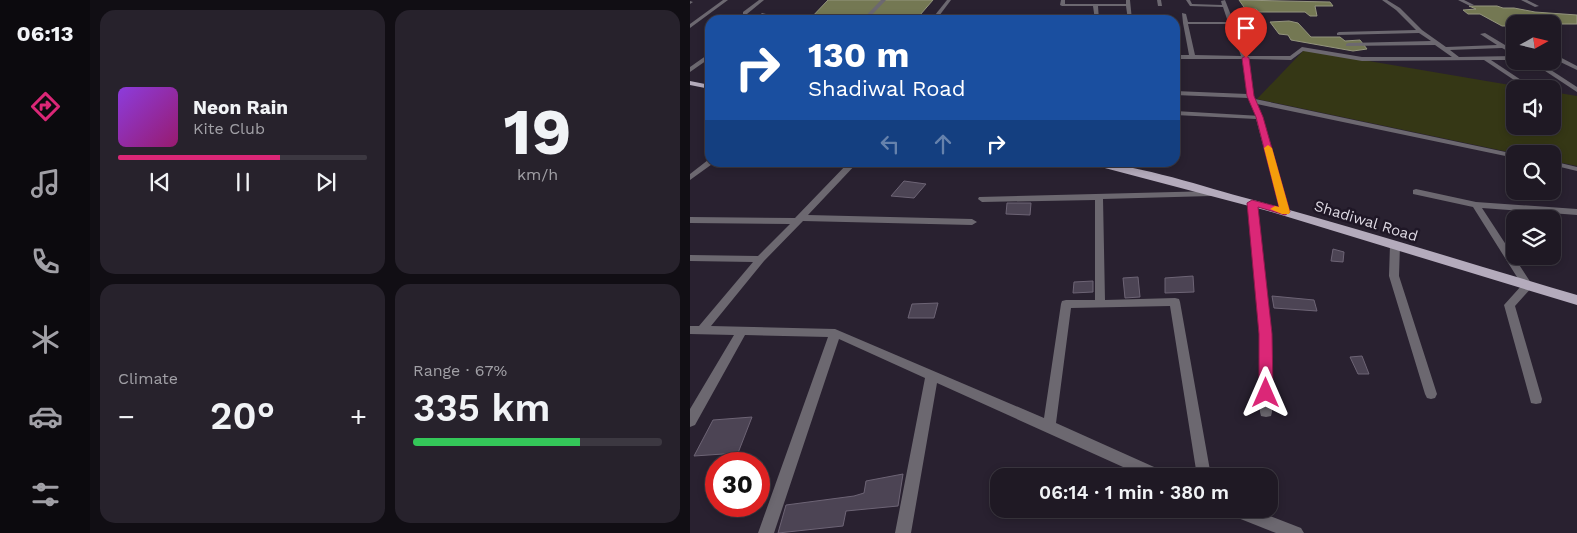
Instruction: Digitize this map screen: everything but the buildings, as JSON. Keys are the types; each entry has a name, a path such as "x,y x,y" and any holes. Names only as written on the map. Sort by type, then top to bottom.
{"main road":[{"path":"690,83 705,86"},
{"name":"Shadiwal Road","path":"1110,167 1285,212 1577,300"}],"street":[{"path":"705,15 726,0"},
{"path":"745,13 762,0"},
{"path":"869,15 884,0"},
{"path":"937,15 949,0"},
{"path":"1063,0 1062,5 1128,2 1129,15"},
{"path":"1188,0 1190,5 1224,3 1246,58 1252,99 1260,117 1285,212"},
{"path":"1384,0 1398,9 1420,32 1459,59"},
{"path":"1460,0 1472,5"},
{"path":"1523,0 1537,6"},
{"path":"1095,5 1096,15"},
{"path":"1184,14 1192,57"},
{"path":"690,26 705,15"},
{"path":"1185,23 1232,23"},
{"path":"1339,34 1420,32"},
{"path":"1483,34 1504,46"},
{"path":"1348,45 1435,43"},
{"path":"1443,49 1504,46"},
{"path":"1180,57 1291,58 1302,49 1362,59 1506,58"},
{"path":"1561,57 1577,58"},
{"path":"690,70 705,59"},
{"path":"1486,59 1518,80"},
{"path":"1561,60 1577,68"},
{"path":"1547,70 1577,90"},
{"path":"1568,84 1577,84"},
{"path":"1180,93 1252,99 1506,154"},
{"path":"1180,113 1260,117"},
{"path":"1561,166 1577,169"},
{"path":"690,178 705,167"},
{"path":"696,330 849,167"},
{"path":"1416,192 1476,205 1577,212"},
{"path":"982,199 1211,193"},
{"path":"1098,197 1100,304"},
{"path":"1252,203 1266,334 1266,412"},
{"path":"1476,205 1528,286 1509,305 1536,399"},
{"path":"690,220 972,222"},
{"path":"1395,245 1394,276 1431,394"},
{"path":"690,258 761,259"},
{"path":"1050,426 1066,304 1175,302 1203,468"},
{"path":"696,330 835,333 1050,426 1141,468"},
{"path":"690,421 742,331"},
{"path":"766,533 835,333"},
{"path":"903,533 932,375"},
{"path":"1257,518 1296,533"}],"shaded area":[{"path":"828,0 933,0 920,15 814,15"},
{"path":"1239,0 1330,2 1333,6 1315,6 1317,16 1310,16 1305,12 1259,12 1256,9 1246,10"},
{"path":"1469,6 1497,6 1535,12 1577,15 1577,24 1561,24 1561,15 1506,15 1506,26 1502,26 1480,14 1468,14 1463,10 1476,9"},
{"path":"1289,21 1298,23 1311,37 1340,37 1345,41 1360,40 1367,49 1353,51 1291,40 1288,35 1279,34 1270,22"},
{"path":"1304,50 1506,84 1506,135 1561,135 1561,93 1577,96 1577,166 1561,163 1561,145 1506,145 1506,151 1257,99"}],"slow traffic":[{"path":"1268,148 1285,212 1275,209"}],"route":[{"path":"1246,58 1250,96 1260,117 1285,212 1252,203 1266,334 1266,393"}]}
